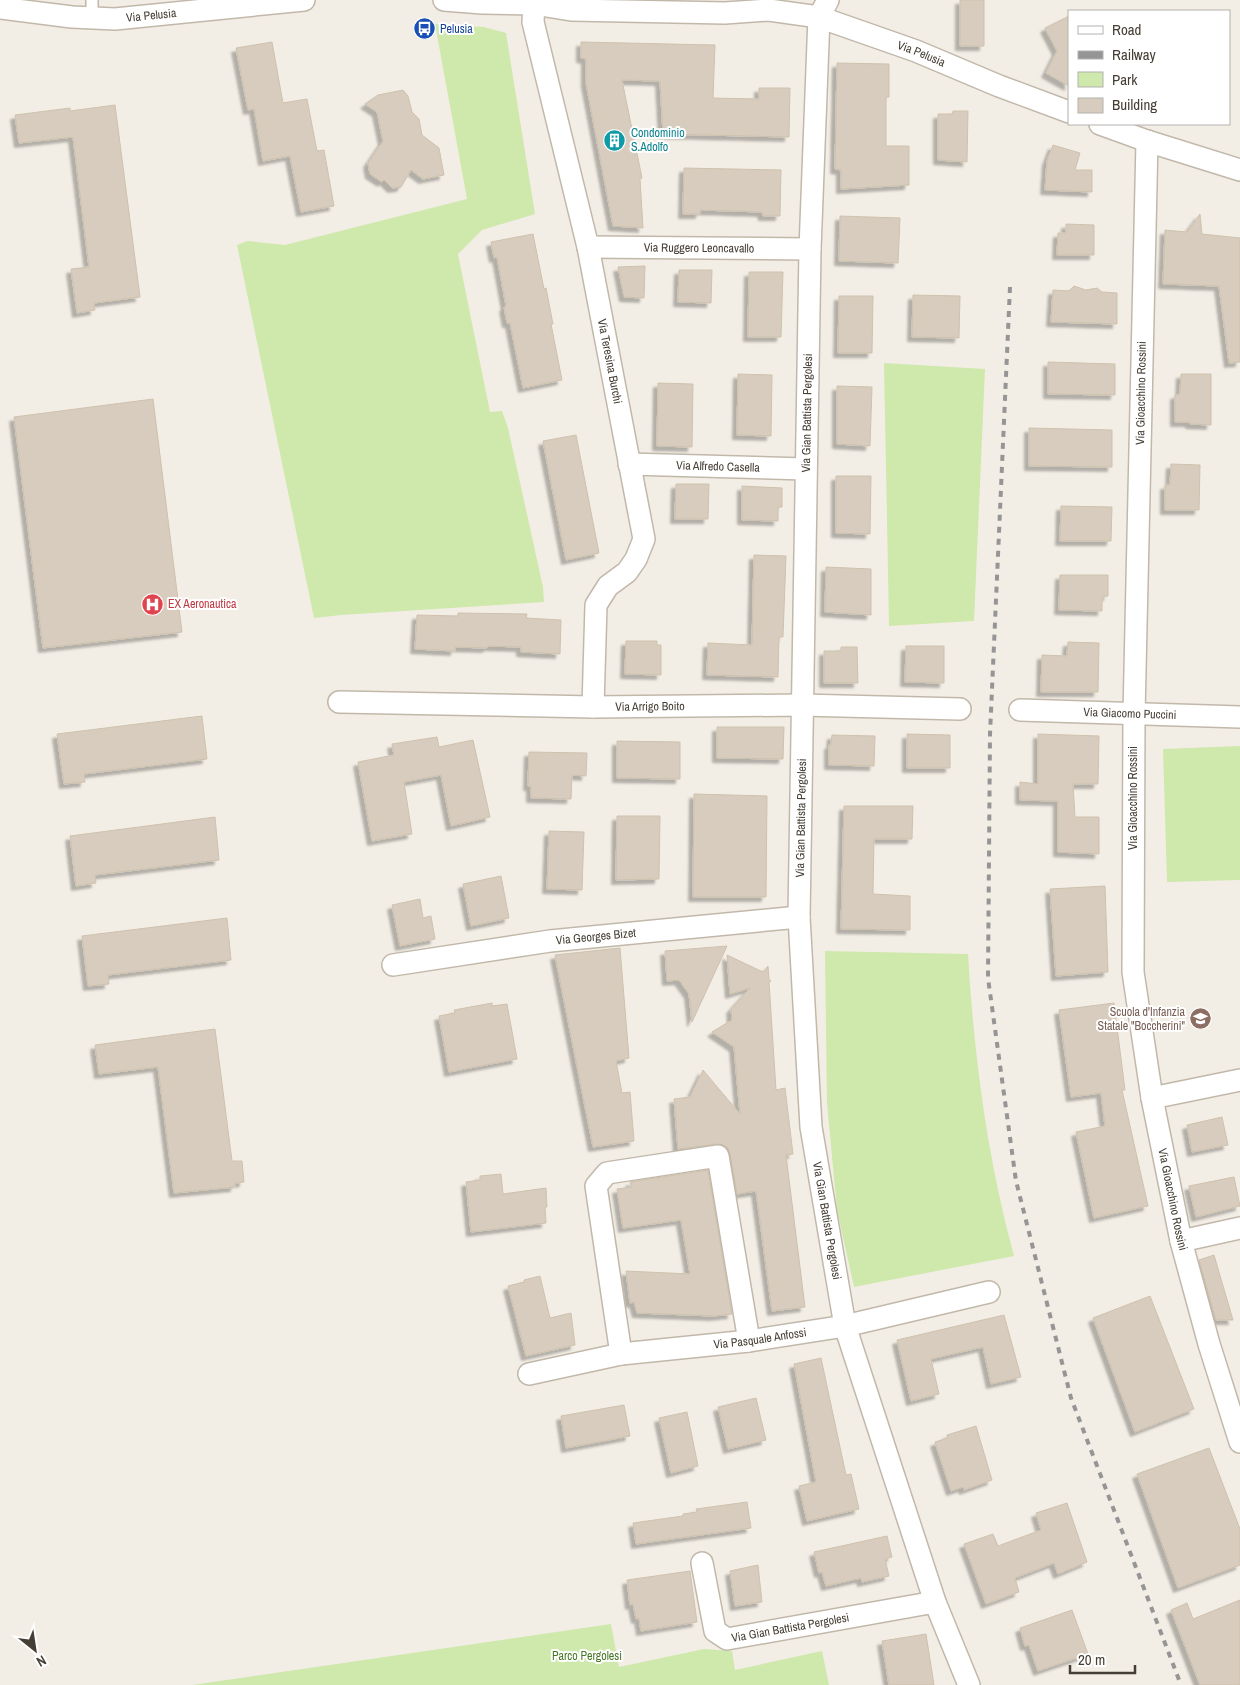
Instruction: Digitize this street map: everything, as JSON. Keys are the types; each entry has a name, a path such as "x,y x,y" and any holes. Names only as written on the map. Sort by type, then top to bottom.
{"street":[{"name":"Via Pelusia","path":"0,8 72,17 92,9 115,19 304,0"},
{"name":"Via Pelusia","path":"444,0 482,3 533,2 581,10 725,13 763,5 824,8 916,51 999,86 1068,112"},
{"name":"Via Teresina Burchi","path":"533,2 533,22 588,247 644,539 636,559 627,572 608,586 596,605 593,707"},
{"name":"Via Gian Battista Pergolesi","path":"824,8 810,249 799,917 810,1127 845,1326 935,1602 969,1685"},
{"path":"1103,125 1240,170"},
{"name":"Via Gioacchino Rossini","path":"1147,141 1134,714 1133,972 1152,1098 1181,1241 1209,1344 1240,1442"},
{"name":"Via Ruggero Leoncavallo","path":"588,247 810,249"},
{"name":"Via Alfredo Casella","path":"629,464 806,469"},
{"name":"Via Arrigo Boito","path":"339,702 593,707 802,705 960,710"},
{"name":"Via Giacomo Puccini","path":"1020,710 1240,717"},
{"name":"Via Georges Bizet","path":"393,965 550,941 799,917"},
{"path":"1152,1098 1240,1080"},
{"path":"621,1354 596,1186 607,1173 718,1156 749,1340"},
{"path":"1181,1241 1240,1228"},
{"name":"Via Pasquale Anfossi","path":"529,1374 621,1354 749,1340 845,1326 989,1292"},
{"name":"Via Gian Battista Pergolesi","path":"702,1563 715,1631 727,1639 935,1602"}],"green space":[{"path":"435,24 484,27 506,33 535,214 482,230 458,254 490,412 502,411 508,428 543,587 544,602 314,618 237,245 248,241 285,245 467,199"},
{"path":"884,363 985,369 974,621 889,626"},
{"path":"1240,746 1240,880 1167,882 1163,749"},
{"path":"825,951 968,954 983,1106 996,1181 1014,1256 854,1287 837,1210 827,1103"},
{"name":"Parco Pergolesi","path":"611,1624 619,1667 704,1649 732,1651 735,1670 822,1651 829,1685 192,1685"}],"building":[{"path":"960,0 984,0 984,46 960,46"},
{"path":"1068,16 1068,85 1046,73 1057,51 1045,28"},
{"path":"272,42 283,103 307,99 317,151 324,150 334,206 301,212 290,156 263,161 254,109 248,110 236,48"},
{"path":"581,42 715,45 713,98 759,99 759,88 790,88 789,137 663,134 660,81 622,80 642,178 640,179 643,228 613,226 586,83 586,59 581,58"},
{"path":"837,63 889,64 889,97 886,97 886,146 909,146 909,185 841,189 841,170 835,169"},
{"path":"403,90 408,96 412,112 419,119 422,135 439,148 444,175 423,179 411,170 401,187 392,188 384,180 382,182 370,174 368,163 383,141 377,112 365,104 378,95"},
{"path":"115,105 140,297 94,303 95,310 77,313 71,269 89,267 73,137 19,143 15,115"},
{"path":"953,111 968,111 967,162 938,160 938,114 952,114"},
{"path":"1053,145 1080,153 1075,170 1092,170 1092,192 1045,190 1047,161"},
{"path":"684,168 781,170 780,216 763,216 762,212 700,210 700,214 683,214"},
{"path":"1200,214 1202,234 1240,238 1240,362 1229,363 1219,286 1163,284 1165,230 1187,232"},
{"path":"840,216 900,218 898,263 839,261"},
{"path":"1066,224 1094,225 1094,255 1057,255 1058,233 1066,233"},
{"path":"533,234 544,289 546,288 562,380 523,388 510,323 507,323 504,307 506,306 497,257 494,258 491,242"},
{"path":"645,266 644,298 624,297 618,267"},
{"path":"679,270 712,270 711,303 678,302"},
{"path":"749,272 783,272 781,337 748,337"},
{"path":"1074,286 1086,290 1097,288 1102,292 1117,293 1117,324 1051,322 1053,290 1069,291"},
{"path":"913,295 960,296 959,338 912,337"},
{"path":"839,296 873,296 872,353 838,353"},
{"path":"1048,362 1115,364 1115,395 1048,394"},
{"path":"738,374 772,375 771,436 737,435"},
{"path":"1181,374 1211,374 1211,425 1175,422 1175,395 1180,394"},
{"path":"658,383 693,384 692,447 657,446"},
{"path":"837,386 872,387 870,446 837,444"},
{"path":"153,399 182,632 43,648 14,417"},
{"path":"1029,428 1112,430 1112,467 1029,466"},
{"path":"576,435 599,553 566,560 543,441"},
{"path":"1171,464 1200,465 1199,510 1165,510 1165,485 1170,485"},
{"path":"836,476 871,476 870,534 836,533"},
{"path":"676,484 709,484 708,519 675,519"},
{"path":"742,486 782,488 782,507 778,507 778,521 742,520"},
{"path":"1061,506 1112,507 1111,541 1060,541"},
{"path":"754,555 786,556 783,637 779,637 778,677 707,675 708,643 752,645"},
{"path":"826,567 871,569 871,615 825,612"},
{"path":"1060,575 1108,575 1108,596 1102,597 1102,611 1059,610"},
{"path":"458,613 527,614 526,618 561,620 560,654 521,652 521,647 455,647 455,651 415,649 417,615 458,616"},
{"path":"626,641 657,641 657,645 661,645 661,675 625,674"},
{"path":"1068,642 1099,643 1098,692 1041,692 1042,655 1067,656"},
{"path":"906,646 944,646 944,683 905,682"},
{"path":"841,647 857,647 858,683 824,683 824,651 841,651"},
{"path":"202,716 207,759 84,774 85,782 64,784 57,734"},
{"path":"717,727 784,727 783,759 717,758"},
{"path":"907,734 950,735 950,768 907,768"},
{"path":"1038,734 1099,736 1098,784 1073,784 1075,817 1099,817 1099,854 1058,852 1058,801 1020,800 1020,782 1038,784"},
{"path":"832,735 875,736 874,766 829,765 829,745 831,745"},
{"path":"437,737 439,747 473,740 490,817 451,826 441,775 404,782 412,834 372,841 358,762 394,755 392,744"},
{"path":"617,741 680,742 680,779 617,778"},
{"path":"529,752 587,753 586,776 572,775 571,799 531,798 531,786 528,786"},
{"path":"694,794 767,796 766,897 693,897"},
{"path":"844,806 913,806 912,839 874,839 873,894 910,896 910,930 841,929"},
{"path":"617,816 660,816 659,879 616,880"},
{"path":"215,817 219,860 95,875 96,883 76,886 70,836"},
{"path":"549,831 584,832 582,890 547,889"},
{"path":"501,876 509,918 471,926 463,884"},
{"path":"1105,886 1108,972 1056,976 1050,889"},
{"path":"420,899 423,918 431,916 435,939 400,946 392,905"},
{"path":"227,918 231,960 108,975 109,984 88,986 82,936"},
{"path":"727,946 692,1022 689,994 679,980 667,981 665,951"},
{"path":"620,948 629,1058 616,1061 622,1093 630,1092 634,1141 593,1147 555,955"},
{"path":"727,955 763,972 768,966 769,979 771,981 769,982 776,1090 785,1088 793,1154 786,1155 805,1307 772,1311 756,1191 737,1194 728,1148 717,1144 678,1149 674,1099 690,1097 703,1070 740,1114 734,1047 712,1032 732,1020 731,1009 750,988 730,994"},
{"path":"492,1003 492,1006 507,1004 517,1059 449,1072 439,1016 455,1013 454,1010"},
{"path":"1114,1003 1125,1090 1122,1090 1148,1206 1094,1218 1076,1132 1105,1126 1101,1093 1071,1097 1059,1010"},
{"path":"215,1029 232,1161 242,1161 244,1182 235,1183 235,1187 174,1193 158,1067 99,1074 95,1045"},
{"path":"1222,1117 1228,1145 1192,1152 1187,1125"},
{"path":"708,1170 732,1314 714,1316 637,1313 634,1302 630,1303 626,1271 690,1274 681,1220 623,1228 617,1189 632,1187 630,1182"},
{"path":"501,1174 503,1194 546,1188 546,1223 471,1232 466,1182 480,1180 480,1176"},
{"path":"1234,1177 1240,1206 1196,1217 1189,1186"},
{"path":"1214,1255 1233,1320 1216,1320 1199,1260"},
{"path":"540,1276 550,1318 571,1313 575,1345 526,1356 508,1286"},
{"path":"1150,1296 1194,1409 1135,1432 1093,1318"},
{"path":"1004,1315 1021,1377 991,1384 983,1347 931,1359 939,1394 911,1401 897,1340"},
{"path":"821,1358 846,1475 851,1474 859,1509 807,1521 799,1486 816,1482 794,1364"},
{"path":"756,1398 766,1440 728,1449 718,1407"},
{"path":"624,1405 630,1436 566,1448 561,1416"},
{"path":"687,1412 698,1466 671,1473 659,1418"},
{"path":"976,1426 992,1480 964,1490 963,1487 951,1491 935,1442 948,1438 947,1435"},
{"path":"1209,1448 1240,1529 1240,1565 1178,1588 1137,1474"},
{"path":"747,1502 751,1528 636,1544 633,1523 683,1516 683,1514 697,1512 696,1509"},
{"path":"1067,1503 1087,1562 1058,1574 1054,1563 1015,1578 1019,1592 986,1604 964,1544 993,1534 998,1546 1041,1530 1036,1513"},
{"path":"887,1536 892,1557 885,1559 889,1576 862,1582 861,1578 826,1586 822,1572 819,1573 814,1552"},
{"path":"758,1565 762,1602 735,1606 730,1571"},
{"path":"690,1571 697,1622 641,1631 639,1618 636,1619 633,1604 630,1605 627,1580"},
{"path":"1240,1600 1240,1685 1200,1685 1171,1610 1187,1603 1193,1619"},
{"path":"1072,1610 1088,1654 1038,1671 1029,1645 1025,1646 1020,1628"},
{"path":"926,1634 934,1685 889,1685 882,1641"}],"railway":[{"path":"1010,287 990,734 988,978 1016,1181 1071,1398 1181,1685"}],"place":[{"name":"Pelusia","path":"424,29"},
{"name":"Condominio S.Adolfo","path":"615,140"},
{"name":"EX Aeronautica","path":"152,604"},
{"name":"Scuola d'Infanzia Statale \"Boccherini\"","path":"1201,1019"}]}
